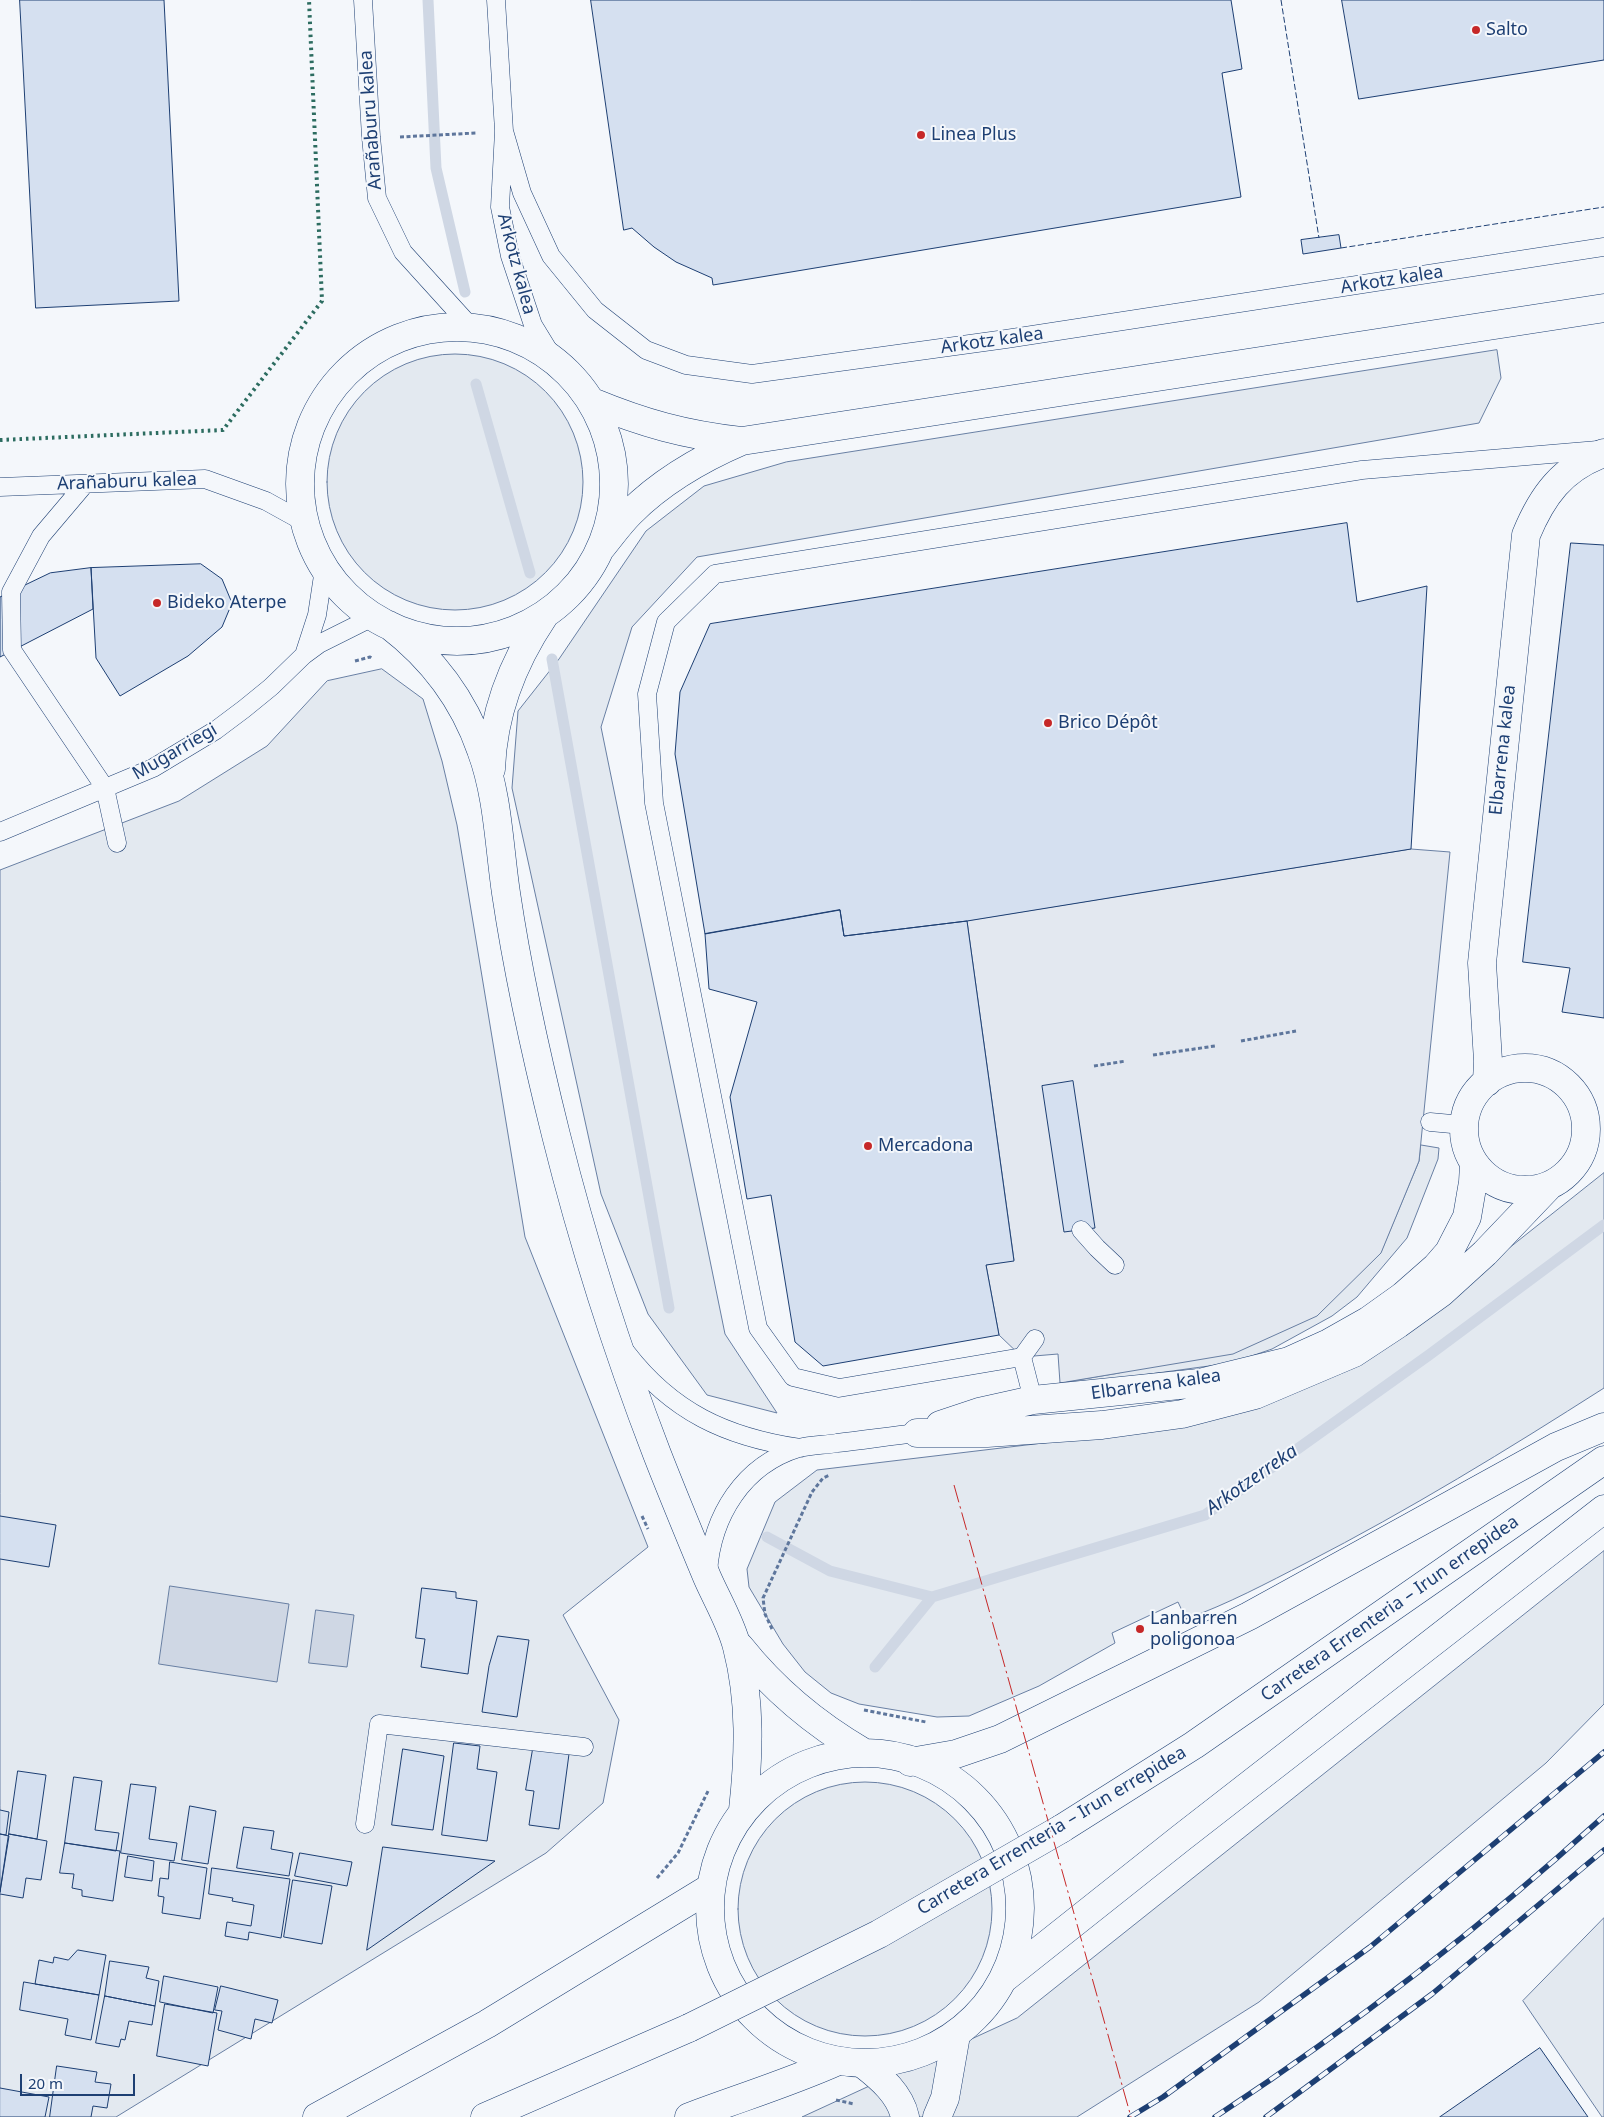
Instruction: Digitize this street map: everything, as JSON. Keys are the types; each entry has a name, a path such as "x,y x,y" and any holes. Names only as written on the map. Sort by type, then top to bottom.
{"street":[{"path":"382,621 419,637 452,641 485,639 516,630 546,614 568,596 600,549 629,514 660,486 713,453 742,441 1604,308"},
{"path":"600,549 614,500 611,450 592,402 575,380 555,361 529,344 501,333 471,327 441,328 412,333 384,345 359,361 337,382 319,406 308,434 301,463 300,493 304,522 313,547 324,570 340,590 359,607 413,644 435,667 453,693 479,744 491,783 506,896 528,1016 558,1144 590,1259 615,1338 657,1454 707,1578 736,1642 744,1680 748,1718 748,1763 743,1810"},
{"path":"592,402 665,429 703,437 742,441"},
{"name":"Elbarrena kalea","path":"1487,1082 1488,1061 1482,963 1526,535 1536,511 1551,488 1583,462 1604,451"},
{"path":"491,783 495,729 504,692 516,663 530,637 546,614"},
{"name":"Elbarrena kalea","path":"1548,1187 1527,1191 1506,1188 1488,1179 1474,1164 1465,1146 1463,1126 1468,1106 1478,1088 1494,1075 1513,1068 1533,1068 1552,1074 1569,1085 1580,1102 1587,1121 1586,1142 1579,1161"},
{"name":"Elbarrena kalea","path":"917,1432 987,1433 1102,1425 1182,1414 1256,1395 1354,1353 1441,1293 1485,1253 1548,1187 1565,1177 1579,1161 1604,1141"},
{"name":"Elbarrena kalea","path":"917,1432 979,1412 1033,1400 1199,1383 1289,1361 1329,1343 1368,1321 1403,1296 1436,1267 1449,1252 1467,1217 1474,1164"},
{"name":"Elbarrena kalea","path":"1033,1400 1085,1408 1152,1406 1182,1414"},
{"path":"910,1762 956,1754 1000,1739 1248,1616 1556,1447 1604,1427"},
{"name":"Carretera Errenteria – Irun errepidea","path":"485,2117 689,2028 879,1934 1061,1830 1194,1745 1604,1460"},
{"path":"1006,1977 1181,1838 1604,1509"},
{"path":"736,1642 760,1672 787,1699 835,1736 863,1752 910,1762 950,1778 972,1795 991,1816 1006,1841 1016,1866 1021,1894 1020,1923 1016,1950 1006,1977 984,2009 956,2035 927,2051 896,2061 850,2063 815,2056 794,2047 757,2021 741,2003 719,1964 712,1941 709,1915 710,1888 721,1847 743,1810 768,1786 797,1767 829,1756 863,1752"},
{"path":"317,2117 487,2024 710,1888"},
{"path":"937,2117 945,2098 956,2035"},
{"path":"689,2117 745,2096 850,2063 881,2078 894,2094 905,2117"}],"lane":[{"name":"Arañaburu kalea","path":"363,0 371,137 377,198 403,252 471,327"},
{"name":"Arkotz kalea","path":"496,0 504,131 500,208 510,256 533,325 555,361"},
{"name":"Arkotz kalea","path":"504,131 522,193 551,256 596,310 646,350 686,365 752,374 1006,339 1604,247"},
{"path":"1035,1339 1022,1357 839,1388 793,1377 758,1328 654,803 647,694 666,622 715,574 1362,470 1604,451"},
{"name":"Arañaburu kalea","path":"0,487 205,479 266,501 304,522"},
{"path":"85,484 41,536 12,592 12,650 105,788 117,843"},
{"name":"Mugarriegi","path":"304,655 317,615 324,570"},
{"name":"Mugarriegi","path":"0,832 153,768 216,730 271,687 304,655 337,634 382,621"},
{"path":"1430,1122 1463,1126"},
{"path":"1081,1230 1115,1264"},
{"name":"Elbarrena kalea","path":"615,1338 652,1382 665,1394 695,1415 729,1431 763,1443 800,1448"},
{"path":"1022,1357 1033,1400"},
{"name":"Elbarrena kalea","path":"707,1578 709,1551 717,1525 730,1501 743,1483 760,1468 779,1456 800,1448 917,1432"},
{"path":"365,1824 379,1724 584,1747"}],"path":[{"path":"413,137 461,134"},
{"path":"1241,1041 1296,1031"},
{"path":"1153,1055 1215,1046"},
{"path":"1094,1066 1126,1061"},
{"path":"772,1630 763,1598 812,1492"},
{"path":"859,1709 931,1723"},
{"path":"654,1881 678,1853 710,1785"}],"shaded area":[{"path":"1497,350 1501,378 1479,423 697,557 632,627 601,727 725,1334 777,1413 707,1395 648,1314 601,1194 512,788 518,711 559,659 646,531 704,486 786,462"},
{"path":"455,354 492,360 515,369 536,383 554,401 573,433 580,457 583,482 577,519 568,542 554,563 536,581 504,600 480,607 455,610 418,604 395,595 374,581 356,563 337,531 330,507 327,482 333,445 342,422 356,401 374,383 406,364 430,357"},
{"path":"382,669 423,699 442,761 457,825 525,1237 648,1547 563,1615 619,1720 603,1803 546,1853 116,2117 0,2117 0,870 179,801 267,746 327,681"},
{"path":"1411,849 1450,852 1419,1161 1381,1253 1317,1316 1233,1354 1060,1383 1058,1354 1022,1357 999,1335 986,1265 1014,1260 967,921"},
{"path":"1421,1145 1439,1148 1438,1159 1407,1238 1357,1297 1332,1316 1272,1349 1231,1363 1113,1379 1060,1383 1119,1373 1381,1252 1419,1161"},
{"path":"1604,1173 1604,1388 1420,1501 1247,1593 1186,1619 1178,1602 1112,1633 1115,1643 1039,1686 969,1716 937,1717 859,1704 831,1693 805,1672 783,1644 749,1587 747,1569 775,1502 817,1470 1085,1438 1378,1352"},
{"path":"1604,1551 1604,1704 1546,1763 1259,2002 1077,2117 802,2117 1017,2018"},
{"path":"170,1586 289,1604 277,1682 159,1664"},
{"path":"316,1610 354,1615 347,1667 309,1663"},
{"path":"853,1782 877,1782 914,1791 936,1803 955,1819 971,1838 983,1860 990,1884 992,1909 990,1934 983,1958 971,1980 955,1999 936,2015 914,2027 877,2036 853,2036 816,2027 794,2015 767,1990 747,1958 743,1946 738,1921 738,1897 747,1860 759,1838 784,1811 816,1791 828,1787"},
{"path":"1604,1918 1604,2117 1602,2117 1523,2001"}],"building":[{"path":"20,0 164,0 179,301 36,308"},
{"name":"Linea Plus","path":"591,0 1231,0 1242,69 1222,73 1241,197 713,285 712,278 676,262 654,247 632,228 624,230"},
{"name":"Salto","path":"1342,0 1604,0 1604,60 1359,99"},
{"path":"1339,235 1341,248 1303,254 1301,240"},
{"name":"Brico Dépôt","path":"1347,523 1357,602 1427,586 1411,849 967,921 844,936 840,910 705,934 675,754 680,692 710,624"},
{"path":"1571,543 1604,545 1604,1018 1562,1012 1570,968 1523,962"},
{"path":"201,564 222,579 232,603 222,627 188,656 120,696 96,658 91,568"},
{"path":"91,568 93,609 0,657 0,597 50,573"},
{"name":"Mercadona","path":"840,910 844,936 967,921 1014,1261 986,1265 999,1335 823,1366 795,1342 771,1195 747,1199 730,1097 757,1002 709,989 705,934"},
{"path":"1073,1081 1095,1228 1064,1232 1042,1086"},
{"path":"0,1516 56,1525 49,1567 0,1559"},
{"path":"422,1588 456,1592 456,1598 477,1601 468,1674 421,1667 425,1639 416,1638"},
{"path":"498,1636 529,1640 517,1717 482,1712 489,1666"},
{"path":"454,1743 480,1746 477,1769 497,1772 487,1841 442,1835"},
{"path":"403,1749 444,1756 433,1830 392,1825"},
{"path":"533,1749 569,1754 559,1829 529,1825 534,1791 526,1790"},
{"path":"18,1771 46,1775 37,1839 9,1834"},
{"path":"74,1777 102,1781 95,1830 119,1833 116,1851 65,1843"},
{"path":"131,1784 156,1787 149,1839 177,1843 174,1861 121,1853"},
{"path":"190,1806 216,1811 208,1864 182,1860"},
{"path":"0,1810 9,1812 6,1835 0,1834"},
{"path":"244,1827 274,1831 271,1849 293,1853 289,1876 237,1868"},
{"path":"0,1834 9,1836 0,1892"},
{"path":"9,1834 47,1841 41,1880 26,1878 23,1898 0,1894"},
{"path":"65,1843 120,1851 113,1901 82,1896 82,1890 72,1888 74,1874 60,1873"},
{"path":"383,1847 495,1861 367,1950"},
{"path":"300,1853 352,1862 347,1886 295,1876"},
{"path":"128,1856 154,1861 152,1881 125,1877"},
{"path":"170,1862 207,1868 200,1919 162,1913 164,1897 158,1896 160,1878 168,1879"},
{"path":"212,1868 290,1879 281,1938 249,1932 248,1940 225,1936 227,1922 251,1926 254,1905 232,1901 233,1898 209,1894"},
{"path":"293,1880 332,1886 322,1944 284,1937"},
{"path":"78,1950 106,1955 99,1995 35,1984 39,1960 53,1963 54,1957 68,1960"},
{"path":"110,1961 149,1967 146,1978 159,1981 155,2006 105,1996"},
{"path":"164,1976 218,1987 213,2013 160,2002"},
{"path":"24,1982 99,1995 91,2040 65,2035 68,2019 20,2010"},
{"path":"221,1986 278,2000 272,2023 255,2019 251,2039 218,2030 222,2011 215,2010"},
{"path":"105,1996 155,2006 152,2025 129,2021 125,2040 121,2039 119,2047 96,2043"},
{"path":"165,2004 217,2013 208,2066 157,2056"},
{"path":"1540,2048 1588,2117 1440,2117"},
{"path":"57,2066 97,2072 95,2082 111,2084 107,2108 93,2106 91,2117 50,2117"},
{"path":"0,2088 49,2097 45,2117 0,2117"}],"waterway":[{"path":"428,0 436,168 465,292"},
{"path":"476,384 530,573"},
{"path":"552,659 669,1308"},
{"name":"Arkotzerreka","path":"875,1667 932,1597 1205,1515 1429,1355 1604,1225"},
{"path":"767,1537 830,1571 932,1597"}],"railway":[{"path":"1130,2117 1163,2097 1370,1947 1604,1752"},
{"path":"1215,2117 1317,2047 1416,1974 1511,1897 1604,1816"},
{"path":"1266,2117 1432,1994 1604,1850"}],"hedge":[{"path":"0,440 223,430 322,301 309,0"}],"fence":[{"path":"1281,0 1319,238"},
{"path":"1341,248 1604,207"}],"power":[{"path":"954,1485 1131,2117"}],"place":[{"name":"Salto","path":"1476,30"},
{"name":"Linea Plus","path":"921,135"},
{"name":"Bideko Aterpe","path":"157,603"},
{"name":"Brico Dépôt","path":"1048,723"},
{"name":"Mercadona","path":"868,1146"},
{"name":"Lanbarren poligonoa","path":"1140,1629"}]}
